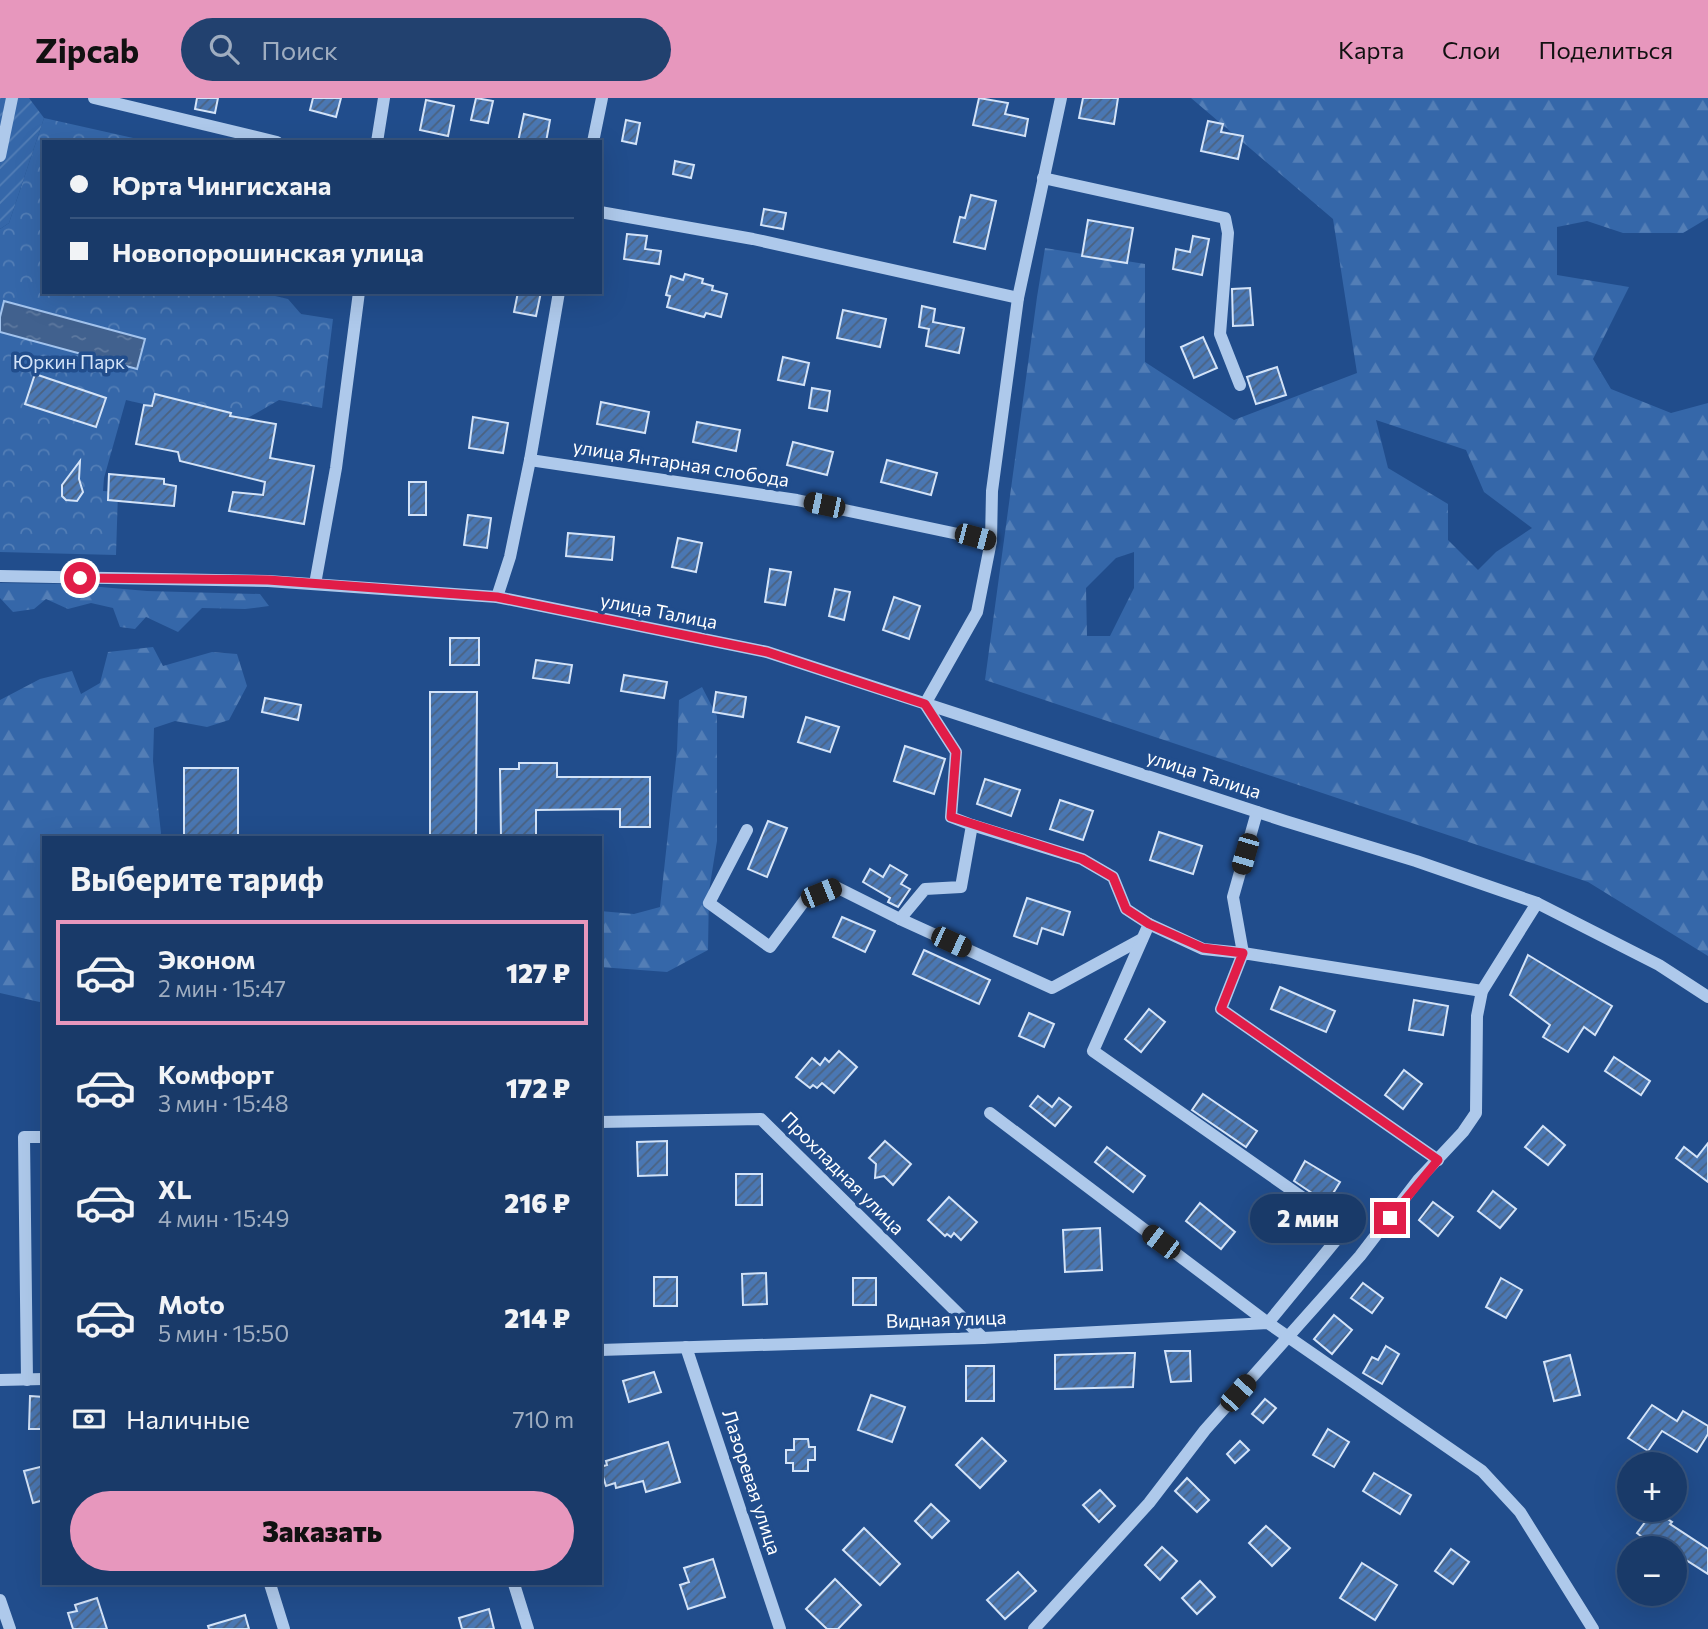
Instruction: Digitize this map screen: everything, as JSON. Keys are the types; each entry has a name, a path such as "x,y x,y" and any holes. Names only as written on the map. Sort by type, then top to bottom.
{"street":[{"path":"0,156 12,98"},
{"path":"94,98 269,140"},
{"path":"377,140 384,98"},
{"path":"593,140 602,98"},
{"path":"1061,98 1018,298 992,491 991,541 976,612 925,704 956,752 951,817 1082,859 1113,877 1126,909 1149,924 1203,948 1482,990"},
{"path":"1044,178 1224,218 1228,233 1220,334 1240,385"},
{"path":"602,212 780,244 1018,298"},
{"path":"315,584 336,468 359,294"},
{"path":"497,597 510,557 530,460 559,294"},
{"name":"улица Янтарная слобода","path":"530,460 797,500 991,541"},
{"name":"улица Талица","path":"0,576 268,580 497,597 767,652 1256,812 1416,861 1537,903 1659,965 1708,998"},
{"path":"1256,812 1233,897 1243,953 1221,1009 1438,1160"},
{"path":"901,919 925,889 961,887 972,825"},
{"path":"747,830 709,903 770,947 805,900 836,887 1052,988 1142,939"},
{"path":"1034,1629 1149,1503 1205,1430 1360,1256 1419,1180 1463,1132 1476,1113 1477,1016 1482,990 1537,903"},
{"path":"1149,924 1093,1051 1346,1228 1268,1323"},
{"path":"990,1113 1268,1323 1482,1471 1520,1512 1593,1629"},
{"name":"Прохладная улица","path":"602,1122 761,1119 983,1338"},
{"path":"27,1380 24,1137 42,1136"},
{"name":"Видная улица","path":"602,1350 983,1338 1268,1323"},
{"name":"Лазоревая улица","path":"686,1347 780,1629"},
{"path":"0,1380 42,1379"},
{"path":"270,1585 284,1629"},
{"path":"514,1585 528,1629"},
{"path":"0,1600 10,1629"}],"green space":[{"path":"0,98 29,98 44,118 9,223 0,229"},
{"path":"1191,98 1708,98 1708,218 1683,233 1623,233 1587,221 1557,227 1557,275 1629,287 1593,359 1611,389 1671,413 1708,403 1708,956 1588,882 985,680 1045,248 1145,264 1145,362 1234,420 1357,373 1333,219","holes":["1376,420 1466,450 1484,492 1532,528 1496,552 1478,570 1448,540 1448,504 1388,468","1134,552 1134,588 1110,636 1087,636 1086,588 1116,558"]},
{"name":"Юркин Парк","path":"44,118 142,140 42,140 42,294 267,294 288,299 301,314 333,319 322,408 279,400 246,419 245,425 229,422 230,414 152,406 126,400 104,478 103,491 118,492 116,555 0,552 0,229 9,223"},
{"path":"0,583 260,594 269,606 245,609 202,608 178,632 146,617 135,629 120,627 113,608 91,603 68,609 46,599 34,609 13,612 0,598"},
{"path":"153,647 163,666 212,652 237,654 247,686 229,720 207,727 175,721 154,728 153,761 160,836 42,836 42,1003 0,993 0,700 40,679 72,671 81,694 100,683 108,652"},
{"path":"702,687 717,716 717,841 709,891 708,950 667,972 602,967 602,911 634,914 660,907 677,750 679,700"}],"water":[{"path":"4,301 145,339 137,369 0,332"}],"building":[{"path":"197,98 218,98 215,113 195,109"},
{"path":"313,98 341,98 336,117 310,110"},
{"path":"476,98 493,101 488,123 471,120"},
{"path":"979,98 1008,103 1005,114 1028,119 1025,136 973,125"},
{"path":"1083,98 1118,98 1114,124 1079,118"},
{"path":"426,100 454,106 448,136 420,130"},
{"path":"524,114 550,120 546,140 518,140"},
{"path":"626,120 640,123 636,144 622,141"},
{"path":"1208,121 1223,124 1221,132 1243,136 1238,159 1201,151"},
{"path":"675,161 694,165 691,178 673,174"},
{"path":"971,195 996,201 985,249 954,242 960,217 965,218"},
{"path":"764,209 786,213 783,229 761,225"},
{"path":"1088,220 1133,228 1127,263 1082,256"},
{"path":"627,234 647,236 645,249 661,251 659,264 624,259"},
{"path":"1193,236 1209,239 1202,275 1173,269 1176,249 1190,252"},
{"path":"685,274 703,279 702,283 713,286 712,290 727,294 721,317 706,313 704,317 667,307 670,296 666,295 671,276 683,280"},
{"path":"1250,288 1253,325 1233,326 1232,289"},
{"path":"518,294 541,294 536,316 514,312"},
{"path":"922,306 935,309 933,322 964,328 959,353 926,346 929,329 919,327"},
{"path":"843,310 886,319 880,347 837,338"},
{"path":"1203,337 1217,368 1194,378 1181,347"},
{"path":"783,357 809,363 804,385 778,380"},
{"path":"1277,367 1286,395 1256,404 1247,377"},
{"path":"35,374 106,398 96,427 25,404"},
{"path":"812,388 830,391 827,411 809,408"},
{"path":"155,394 231,413 230,416 276,424 270,458 314,466 304,524 229,511 233,492 263,495 265,482 180,461 178,452 136,444 144,405 152,406"},
{"path":"601,402 649,412 645,433 597,424"},
{"path":"473,417 508,423 503,453 469,448"},
{"path":"697,422 740,430 736,451 693,442"},
{"path":"793,442 833,452 827,475 787,465"},
{"path":"887,460 937,473 931,495 881,482"},
{"path":"80,461 79,479 83,492 77,501 66,500 62,496 62,485"},
{"path":"109,474 164,479 164,484 176,486 174,506 108,500"},
{"path":"409,482 426,482 426,515 409,515"},
{"path":"468,515 491,518 487,548 464,545"},
{"path":"568,533 614,537 612,560 566,556"},
{"path":"678,538 702,543 696,572 672,567"},
{"path":"770,569 791,572 785,605 765,602"},
{"path":"835,589 850,592 844,620 829,616"},
{"path":"894,597 920,606 909,639 883,630"},
{"path":"450,638 479,638 479,665 450,665"},
{"path":"536,660 572,665 569,683 533,678"},
{"path":"624,675 667,682 664,698 621,691"},
{"path":"430,692 477,692 476,836 430,836"},
{"path":"716,692 746,697 743,717 713,712"},
{"path":"265,698 301,705 298,720 262,712"},
{"path":"806,717 839,727 830,752 798,742"},
{"path":"905,746 945,759 934,794 894,781"},
{"path":"519,763 557,763 557,777 650,777 650,827 620,827 620,809 536,810 536,836 501,836 500,769 519,769"},
{"path":"184,768 238,768 238,836 184,836"},
{"path":"985,779 1020,790 1011,816 977,804"},
{"path":"1060,800 1093,811 1083,840 1050,829"},
{"path":"768,821 787,828 767,877 748,869"},
{"path":"1159,832 1202,846 1193,874 1150,860"},
{"path":"890,865 907,875 901,884 910,889 898,907 888,902 890,898 863,882 870,869 883,877"},
{"path":"1027,898 1070,912 1063,935 1042,928 1037,944 1014,936"},
{"path":"842,917 875,931 865,952 833,937"},
{"path":"924,950 990,980 979,1004 913,974"},
{"path":"1528,955 1612,1006 1595,1035 1584,1027 1568,1052 1543,1037 1550,1025 1510,995"},
{"path":"1280,987 1335,1011 1326,1032 1271,1009"},
{"path":"1414,1000 1448,1006 1443,1035 1409,1030"},
{"path":"1149,1009 1165,1022 1141,1052 1125,1039"},
{"path":"1029,1013 1054,1024 1044,1047 1019,1036"},
{"path":"839,1051 857,1067 834,1093 822,1083 817,1088 813,1085 810,1088 796,1077 812,1058 820,1065 825,1058 829,1062"},
{"path":"1614,1057 1650,1081 1641,1095 1605,1071"},
{"path":"1404,1070 1422,1084 1403,1109 1385,1095"},
{"path":"1203,1094 1257,1131 1246,1147 1192,1110"},
{"path":"1038,1096 1052,1107 1059,1098 1071,1107 1055,1126 1030,1106"},
{"path":"1543,1126 1565,1145 1548,1165 1525,1147"},
{"path":"667,1141 667,1175 638,1176 637,1142"},
{"path":"885,1141 911,1164 893,1185 884,1176 875,1178 876,1164 869,1158"},
{"path":"1708,1143 1708,1182 1676,1158 1684,1147 1697,1157"},
{"path":"1107,1147 1145,1176 1133,1192 1095,1162"},
{"path":"1305,1161 1340,1182 1327,1203 1294,1181"},
{"path":"736,1174 762,1174 762,1205 736,1205"},
{"path":"1493,1191 1516,1209 1500,1228 1478,1211"},
{"path":"949,1197 977,1222 961,1240 954,1233 951,1237 947,1234 945,1236 928,1220"},
{"path":"1433,1202 1453,1217 1438,1236 1419,1220"},
{"path":"1200,1203 1235,1232 1221,1249 1186,1221"},
{"path":"1100,1228 1102,1270 1065,1272 1063,1230"},
{"path":"766,1273 767,1304 743,1305 742,1274"},
{"path":"654,1277 677,1277 677,1306 654,1306"},
{"path":"853,1278 876,1278 876,1305 853,1305"},
{"path":"1501,1278 1522,1290 1506,1318 1486,1307"},
{"path":"1363,1283 1383,1298 1372,1313 1351,1298"},
{"path":"1334,1315 1352,1330 1332,1354 1314,1339"},
{"path":"1386,1346 1399,1354 1382,1384 1363,1373 1372,1357 1378,1360"},
{"path":"1165,1351 1190,1351 1191,1381 1171,1382"},
{"path":"1135,1353 1133,1387 1055,1389 1055,1355"},
{"path":"1570,1355 1580,1395 1554,1401 1544,1362"},
{"path":"966,1366 994,1366 994,1401 966,1401"},
{"path":"654,1372 661,1392 629,1402 623,1381"},
{"path":"871,1395 905,1407 892,1442 858,1430"},
{"path":"30,1396 42,1397 42,1429 29,1429"},
{"path":"1265,1399 1276,1408 1263,1423 1252,1414"},
{"path":"1652,1405 1677,1421 1683,1411 1708,1426 1708,1434 1697,1452 1662,1431 1648,1451 1628,1438"},
{"path":"1328,1429 1349,1442 1334,1467 1313,1455"},
{"path":"982,1438 1006,1461 980,1488 956,1465"},
{"path":"794,1439 808,1439 809,1447 815,1447 815,1460 808,1460 808,1471 793,1471 793,1463 786,1463 786,1450 794,1450"},
{"path":"1240,1441 1249,1450 1235,1463 1227,1454"},
{"path":"668,1442 680,1482 646,1492 643,1481 616,1488 615,1483 606,1486 602,1466 607,1465 606,1461"},
{"path":"42,1466 42,1501 33,1503 24,1471"},
{"path":"1374,1473 1411,1495 1400,1514 1363,1491"},
{"path":"1187,1478 1209,1500 1197,1512 1175,1491"},
{"path":"1100,1490 1115,1506 1099,1522 1083,1505"},
{"path":"931,1504 949,1521 932,1538 915,1521"},
{"path":"1645,1522 1672,1522 1670,1524 1708,1549 1708,1574 1687,1561 1687,1536 1641,1536 1637,1533"},
{"path":"1266,1526 1290,1548 1272,1566 1249,1543"},
{"path":"864,1528 900,1564 880,1585 843,1550"},
{"path":"1162,1547 1177,1561 1160,1580 1145,1565"},
{"path":"1451,1549 1469,1562 1453,1584 1435,1571"},
{"path":"713,1559 725,1597 688,1609 680,1585 689,1582 684,1568"},
{"path":"1362,1563 1397,1585 1375,1620 1340,1598"},
{"path":"1018,1572 1036,1591 1005,1619 987,1600"},
{"path":"835,1579 861,1605 838,1629 827,1629 806,1609"},
{"path":"1200,1581 1215,1597 1197,1614 1182,1598"},
{"path":"97,1598 107,1629 73,1629 68,1613 77,1611 75,1605"},
{"path":"489,1609 494,1629 462,1629 459,1618"},
{"path":"245,1615 249,1629 209,1629 208,1626"}],"route":[{"path":"80,578 268,580 497,597 767,652 925,704 956,752 951,817 1082,859 1113,877 1126,909 1149,924 1203,948 1243,953 1221,1009 1438,1160 1390,1218"}]}
